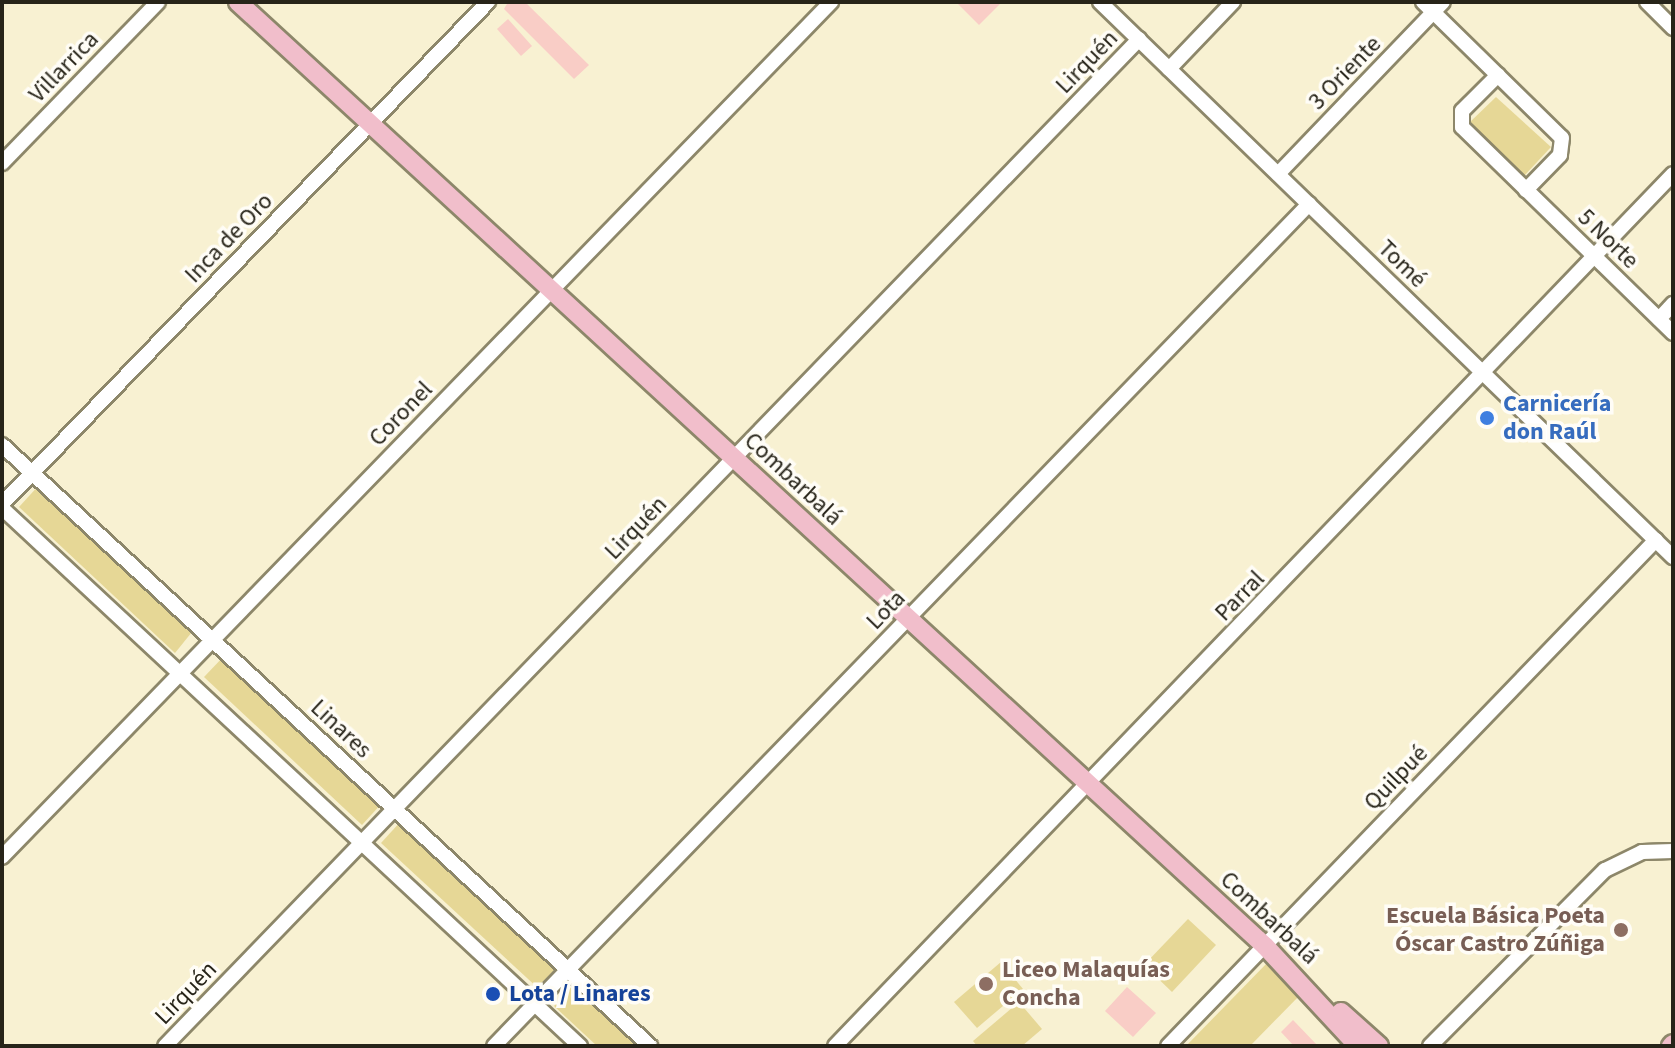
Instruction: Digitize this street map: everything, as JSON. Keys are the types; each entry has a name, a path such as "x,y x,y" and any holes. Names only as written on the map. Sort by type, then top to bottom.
{"main road":[{"name":"Combarbalá","path":"238,2 1313,992 1379,1046"},
{"name":"Combarbalá","path":"1313,992 1358,1046"}],"street":[{"name":"Villarrica","path":"2,163 158,2"},
{"name":"Inca de Oro","path":"2,506 488,2"},
{"name":"Coronel","path":"2,857 831,2"},
{"name":"Tomé","path":"1100,2 1673,557"},
{"path":"1169,69 1233,2"},
{"path":"1647,2 1673,28"},
{"path":"1433,5 1564,142 1560,155 1526,190"},
{"name":"3 Oriente","path":"1278,174 1433,5"},
{"name":"Lirquén","path":"165,1046 1139,39"},
{"name":"5 Norte","path":"1498,75 1462,111 1460,123 1673,333"},
{"name":"Parral","path":"835,1046 1673,174"},
{"name":"Lota","path":"494,1046 1309,204"},
{"path":"1659,319 1673,304"},
{"name":"Linares","path":"2,445 650,1046"},
{"path":"2,506 580,1046"},
{"name":"Quilpué","path":"1168,1046 1656,540"},
{"path":"1430,1046 1605,870 1642,852 1673,851"}],"shaded area":[{"path":"1496,97 1551,147 1524,176 1469,123"},
{"path":"40,484 192,632 175,653 19,507"},
{"path":"225,655 383,802 362,825 204,677"},
{"path":"402,820 561,968 540,990 381,843"},
{"path":"1188,919 1216,945 1172,992 1144,965"},
{"path":"1269,961 1302,993 1250,1046 1186,1046"},
{"path":"1001,962 1023,989 977,1028 954,1002"},
{"path":"575,983 642,1046 597,1046 554,1006"},
{"path":"1019,1002 1042,1029 1022,1046 977,1046 973,1041"}],"building":[{"path":"508,2 525,2 589,65 574,79 504,9"},
{"path":"956,2 1002,2 979,25"},
{"path":"508,19 532,46 521,56 497,29"},
{"path":"1127,987 1156,1013 1133,1037 1105,1011"},
{"path":"1293,1020 1318,1046 1294,1046 1281,1032"}],"place":[{"name":"Carnicería don Raúl","path":"1487,418"},
{"name":"Escuela Básica Poeta Óscar Castro Zúñiga","path":"1621,930"},
{"name":"Liceo Malaquías Concha","path":"986,984"},
{"name":"Lota / Linares","path":"493,994"}]}
